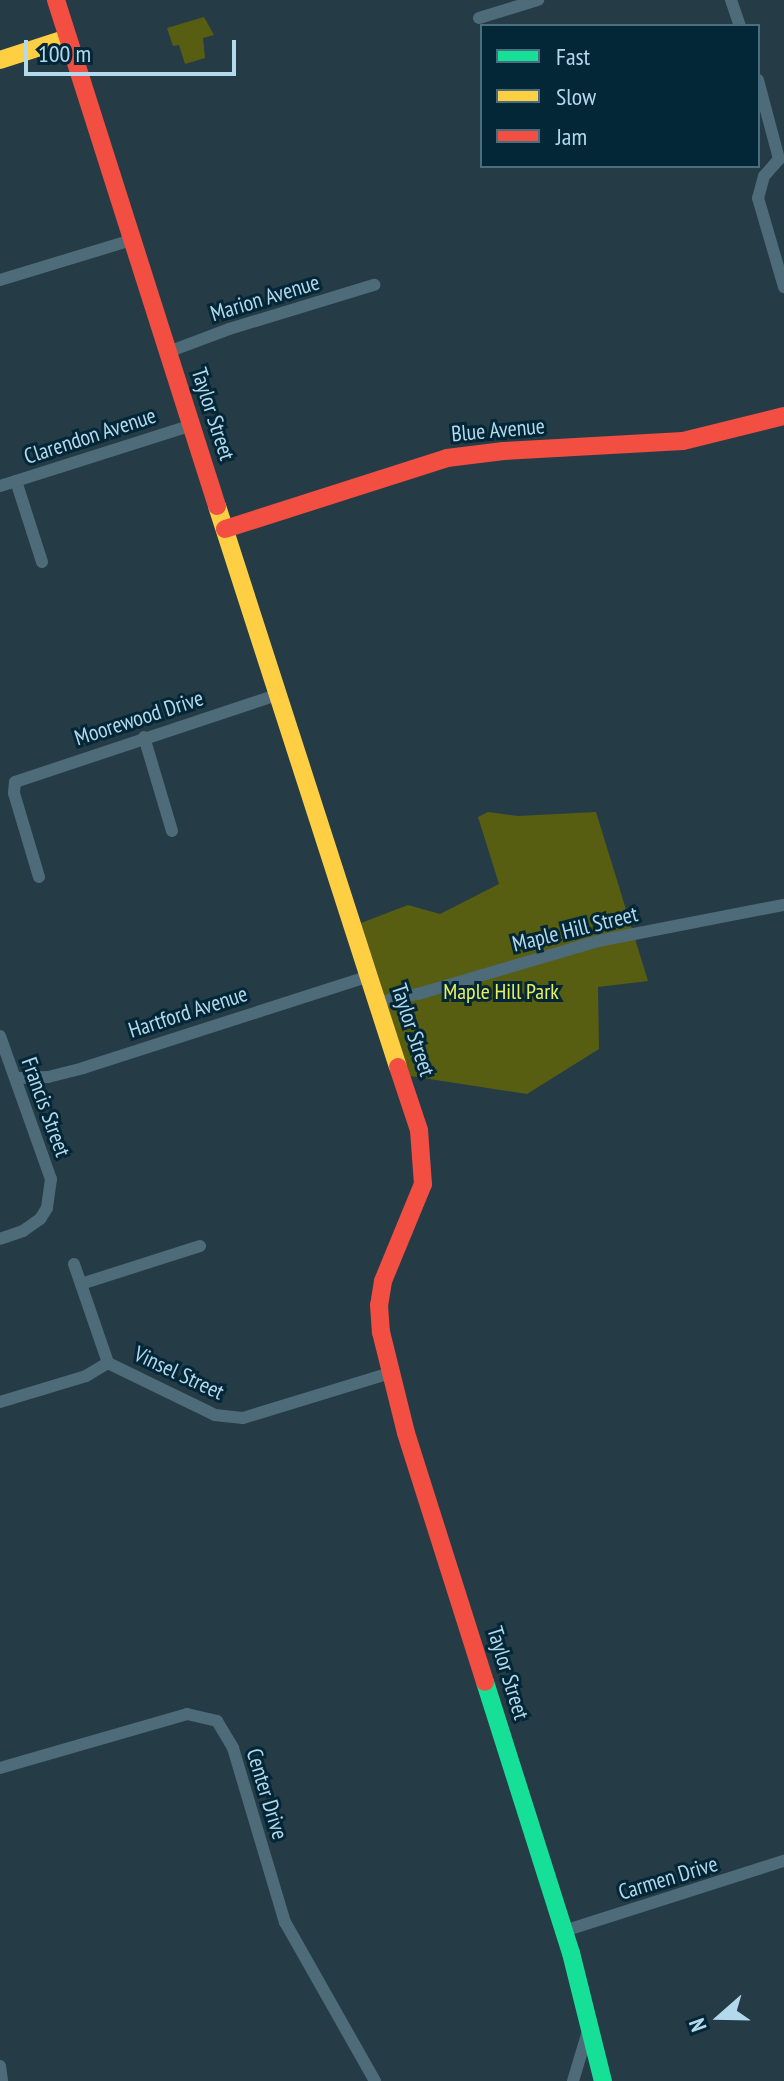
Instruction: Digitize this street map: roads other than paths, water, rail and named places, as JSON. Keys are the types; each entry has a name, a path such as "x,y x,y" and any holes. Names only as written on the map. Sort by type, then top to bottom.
{"street":[{"name":"Taylor Street","path":"56,0 276,695 419,1130 424,1168 418,1201 387,1269 379,1305 390,1373 564,1931 603,2081"},
{"path":"479,18 538,0"},
{"path":"731,0 739,24"},
{"path":"0,60 68,38"},
{"path":"760,87 782,159 764,176 758,198 784,287"},
{"path":"0,280 132,240"},
{"name":"Marion Avenue","path":"168,352 229,329 374,285"},
{"name":"Blue Avenue","path":"225,529 447,458 504,451 683,441 784,416"},
{"name":"Clarendon Avenue","path":"0,486 192,425"},
{"path":"16,481 42,562"},
{"name":"Moorewood Drive","path":"39,877 14,793 15,782 276,695"},
{"path":"144,737 172,831"},
{"name":"Maple Hill Street","path":"379,1002 418,994 598,941 784,905"},
{"name":"Hartford Avenue","path":"9,1072 48,1077 83,1068 370,976"},
{"name":"Francis Street","path":"0,1036 9,1072 51,1179 47,1208 33,1225 0,1239"},
{"path":"81,1284 200,1246"},
{"path":"74,1264 108,1363"},
{"name":"Vinsel Street","path":"0,1402 86,1376 108,1363 215,1415 243,1418 390,1373"},
{"name":"Center Drive","path":"0,1768 187,1714 217,1721 233,1748 285,1922 375,2081"},
{"name":"Carmen Drive","path":"564,1931 784,1861"},
{"path":"573,2081 590,2024"},
{"path":"0,2066 2,2081"}],"park label":[{"name":"Maple Hill Park","path":"501,992"}]}
